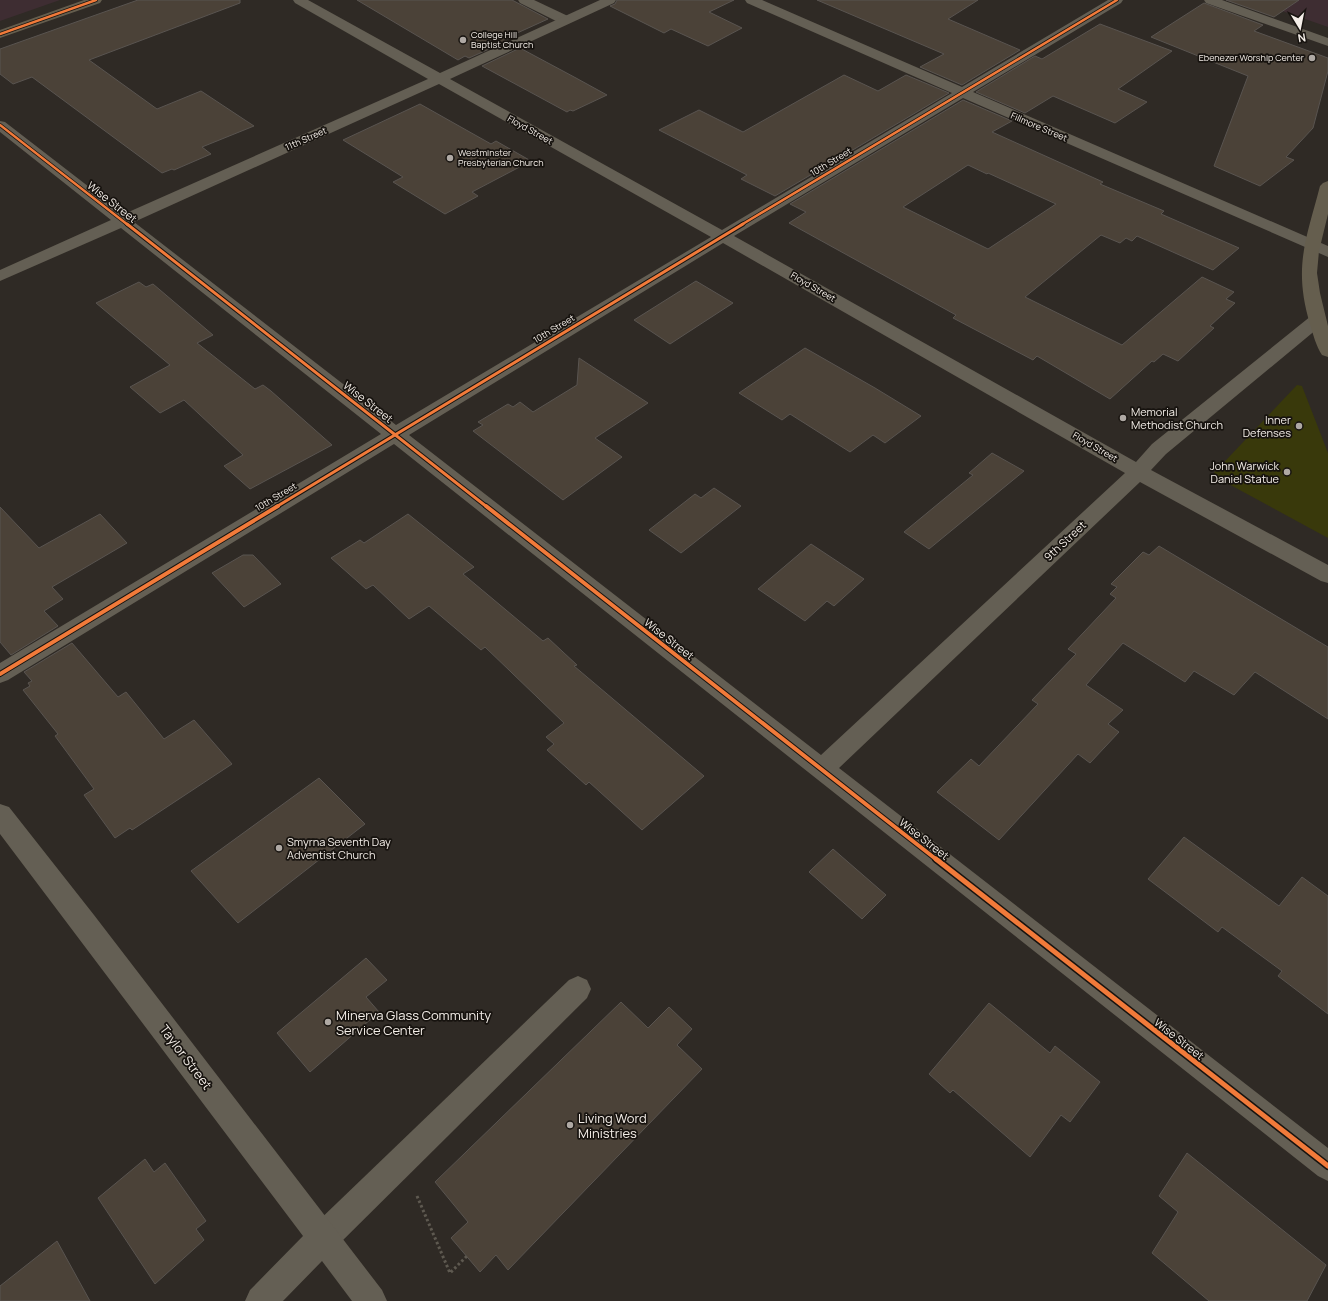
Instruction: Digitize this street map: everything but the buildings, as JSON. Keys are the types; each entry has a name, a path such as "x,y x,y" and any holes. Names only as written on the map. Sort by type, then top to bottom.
{"main road":[{"path":"0,34 96,0"},
{"path":"1328,186 1312,246 1310,273 1317,320 1328,351"}],"street":[{"name":"Floyd Street","path":"299,0 683,216 723,236 1138,472 1328,575"},
{"path":"524,0 565,20"},
{"name":"11th Street","path":"0,276 439,79 610,0"},
{"name":"Fillmore Street","path":"751,0 962,94 1328,252"},
{"name":"10th Street","path":"0,674 723,236 1117,0"},
{"path":"1210,0 1328,42"},
{"name":"Wise Street","path":"0,126 396,434 821,770 1328,1166"},
{"name":"9th Street","path":"821,770 1138,472 1159,449 1317,320"},
{"name":"Taylor Street","path":"0,815 86,924 371,1301"},
{"path":"261,1301 323,1238 578,989"}],"path":[{"path":"417,1196 450,1273 467,1256"}],"shaded area":[{"path":"0,0 60,0 0,21"},
{"path":"1251,0 1328,0 1328,27"},
{"path":"1297,385 1302,386 1328,453 1328,538 1212,475"}],"cycle path":[{"path":"0,34 96,0"},
{"path":"0,674 723,236 1117,0"},
{"path":"0,125 1328,1166"}],"place":[{"name":"College Hill Baptist Church","path":"463,40"},
{"name":"Ebenezer Worship Center","path":"1312,58"},
{"name":"Westminster Presbyterian Church","path":"450,158"},
{"name":"Memorial Methodist Church","path":"1123,418"},
{"name":"Inner Defenses","path":"1299,426"},
{"name":"John Warwick Daniel Statue","path":"1287,472"},
{"name":"Smyrna Seventh Day Adventist Church","path":"279,848"},
{"name":"Minerva Glass Community Service Center","path":"328,1022"},
{"name":"Living Word Ministries","path":"570,1125"}]}
